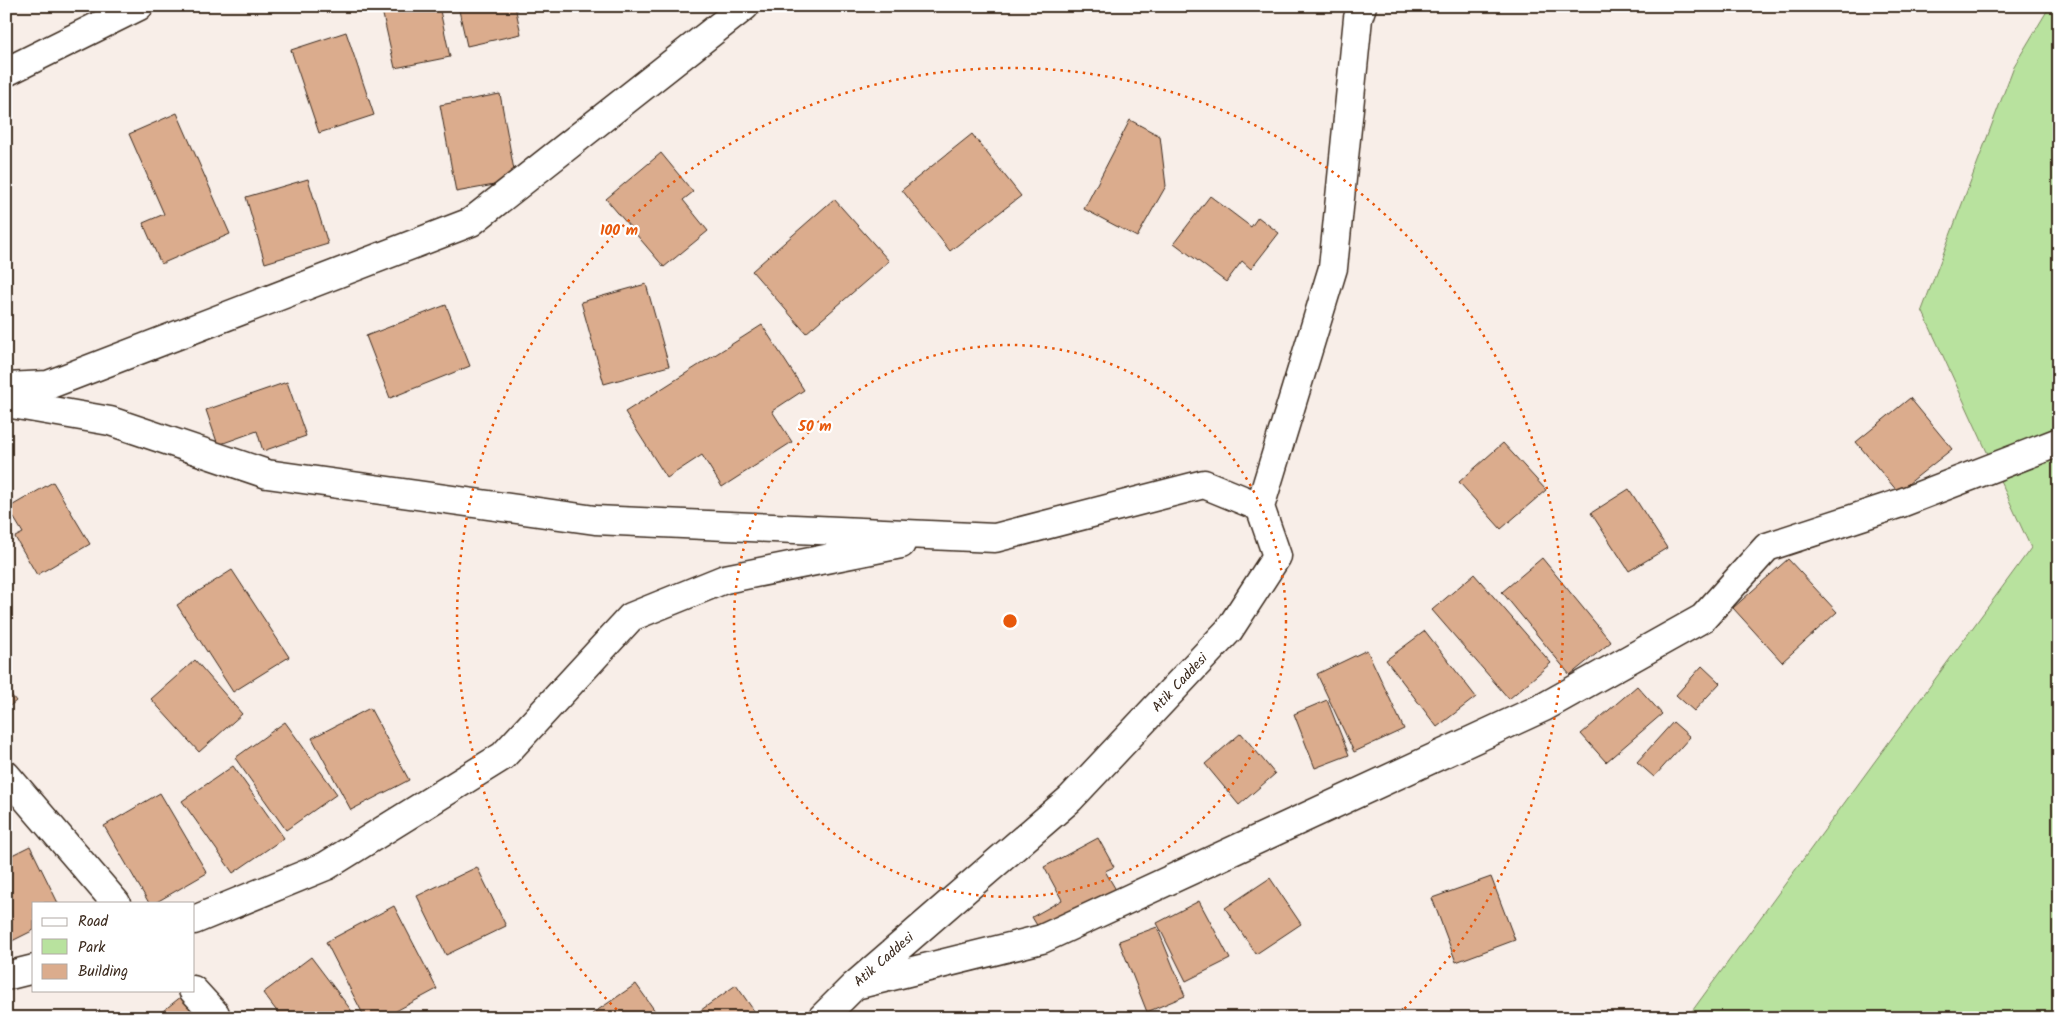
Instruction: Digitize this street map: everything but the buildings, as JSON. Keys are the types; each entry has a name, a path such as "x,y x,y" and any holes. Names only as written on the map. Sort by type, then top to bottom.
{"street":[{"path":"6,72 139,6"},
{"path":"6,387 48,385 471,222 745,6"},
{"path":"6,403 110,421 267,474 595,520 995,538 1204,484 1260,507 1333,268 1358,18 1362,6"},
{"path":"854,986 1042,939 1544,707 1703,618 1767,547 1901,504 2059,442"},
{"name":"Atik Caddesi","path":"822,1018 854,986 1070,800 1230,630 1278,556 1260,507"},
{"path":"195,920 326,866 503,756 631,617 725,579 944,535"},
{"path":"6,775 115,902"},
{"path":"6,976 32,970"},
{"path":"195,992 215,1014"}],"green space":[{"path":"2050,6 2059,6 2059,1018 1687,1018 2031,548 1922,310 2014,66"}]}
